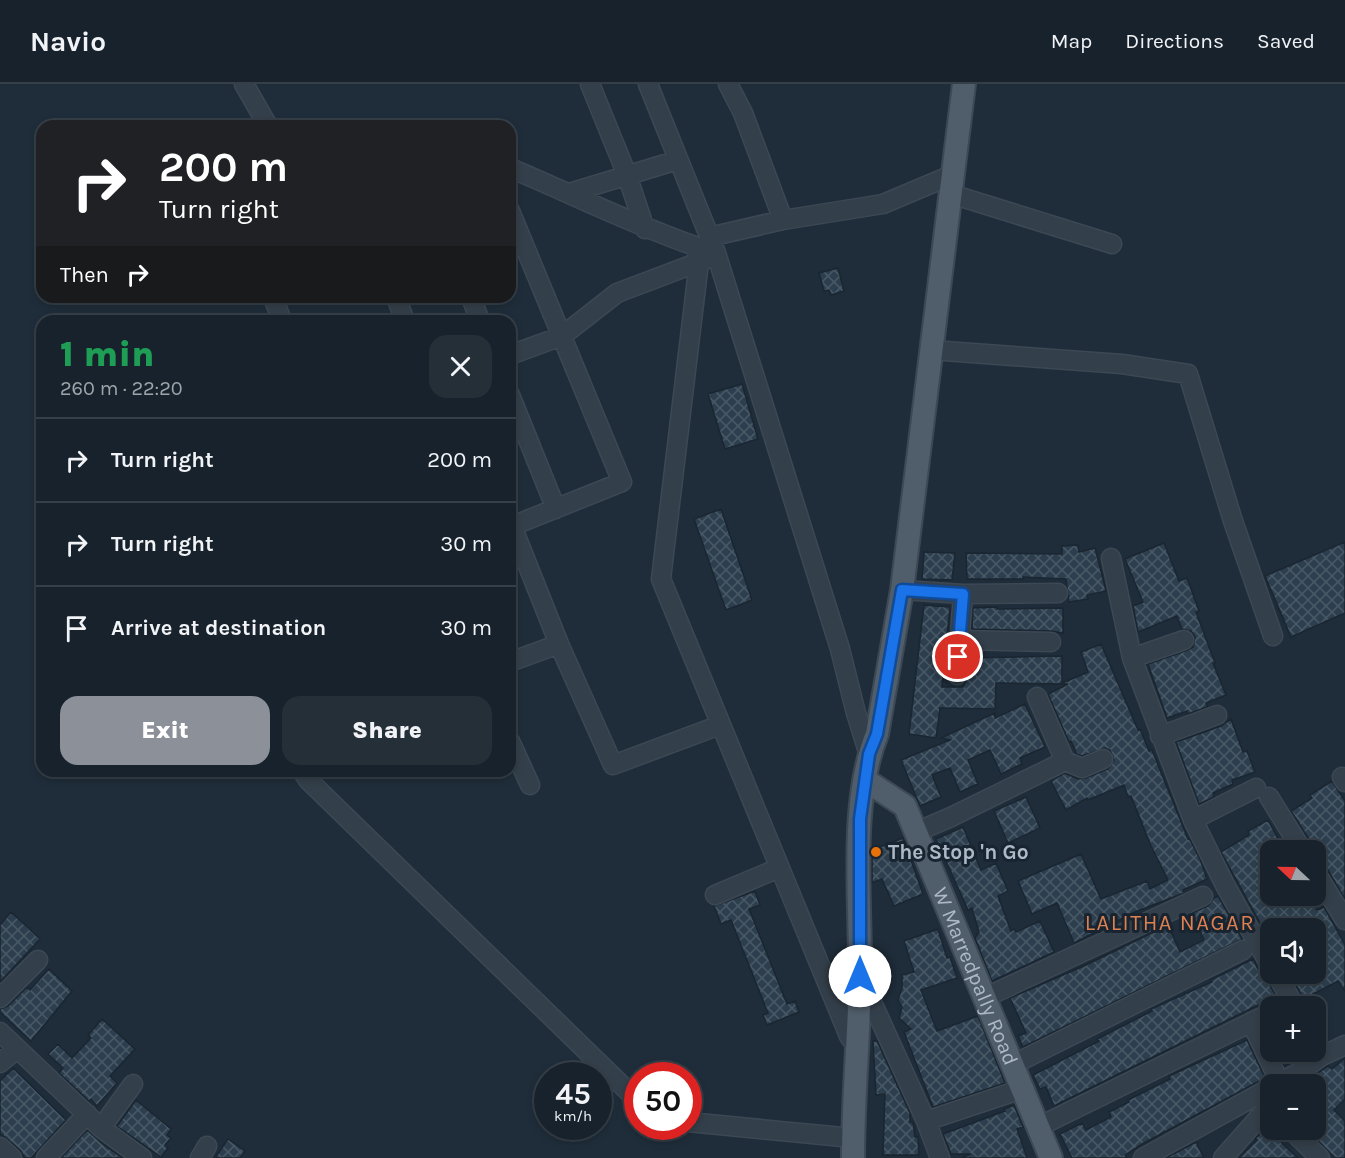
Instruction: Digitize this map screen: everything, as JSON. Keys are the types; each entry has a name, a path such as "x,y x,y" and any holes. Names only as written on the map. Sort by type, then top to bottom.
{"main road":[{"path":"853,1148 860,976 860,819 869,754 877,734 902,590 964,84"},
{"name":"W Marredpally Road","path":"865,780 905,806 1052,1158"}],"street":[{"path":"244,84 265,120"},
{"path":"590,84 627,175 645,229"},
{"path":"648,84 712,245 840,649 869,754"},
{"path":"728,84 743,113 783,220"},
{"path":"569,193 678,159"},
{"path":"516,171 645,229 695,246 699,262 661,579 849,1036 857,1047"},
{"path":"516,353 562,336 617,293 699,262 712,245 783,220 883,204 952,184 1112,244"},
{"path":"516,225 622,482 516,522"},
{"path":"932,350 1122,364 1188,374 1233,521 1273,636"},
{"path":"516,410 556,509"},
{"path":"516,536 559,644 613,765 720,725"},
{"path":"1111,558 1132,658 1160,736 1193,820 1225,885 1260,947"},
{"path":"902,590 963,594 1058,593"},
{"path":"957,675 963,594"},
{"path":"1132,658 1184,639"},
{"path":"960,640 1051,642"},
{"path":"516,660 559,644"},
{"path":"1037,698 1065,761 1082,768 1103,759"},
{"path":"1160,736 1217,715"},
{"path":"516,754 530,785"},
{"path":"916,832 1065,761"},
{"path":"306,777 624,1087"},
{"path":"1193,820 1263,793 1295,840"},
{"path":"715,895 779,868"},
{"path":"1326,890 1345,921"},
{"path":"986,997 1203,896"},
{"path":"1012,1065 1243,950"},
{"path":"0,998 38,960"},
{"path":"860,976 926,1121 940,1158"},
{"path":"1038,1127 1260,1018"},
{"path":"1251,1022 1278,1074"},
{"path":"0,1032 101,1128 142,1158"},
{"path":"1326,1049 1345,1045"},
{"path":"0,1063 17,1048"},
{"path":"1293,1074 1306,1062"},
{"path":"101,1128 133,1084"},
{"path":"926,1121 1022,1089"},
{"path":"1143,1158 1260,1095"},
{"path":"46,1158 87,1114"},
{"path":"1223,1158 1260,1118"},
{"path":"702,1124 853,1148"},
{"path":"1301,1140 1320,1158"},
{"path":"0,1147 12,1158"}],"building":[{"path":"838,268 844,291 831,295 829,290 824,291 819,273"},
{"path":"742,384 758,439 725,449 708,394"},
{"path":"721,509 752,600 726,610 694,519"},
{"path":"1345,542 1345,613 1291,637 1265,576"},
{"path":"1164,543 1179,581 1187,578 1199,611 1196,612 1215,663 1213,663 1226,695 1206,703 1207,707 1167,718 1148,664 1188,650 1193,647 1195,637 1191,631 1182,629 1177,616 1138,632 1133,606 1143,602 1125,559"},
{"path":"1078,545 1079,552 1095,548 1106,591 1087,595 1088,599 1069,602 1066,579 1023,577 1023,579 967,579 966,553 1062,554 1062,546"},
{"path":"924,552 955,553 952,580 922,579"},
{"path":"924,605 950,607 942,687 963,687 968,676 970,658 1062,656 1062,683 1088,672 1081,652 1101,644 1138,730 1140,729 1149,751 1152,750 1207,879 1183,890 1184,893 1135,912 1074,943 1057,903 1032,914 1018,881 1081,854 1101,899 1147,881 1150,889 1168,880 1124,785 1088,800 1087,798 1066,810 1051,781 1065,773 1078,779 1086,778 1108,769 1114,760 1110,750 1105,748 1082,756 1077,754 1071,741 1069,742 1048,694 1068,684 996,683 995,709 940,708 936,738 909,734"},
{"path":"997,607 997,609 1063,608 1063,633 972,629 973,608"},
{"path":"1025,704 1045,747 1020,758 1022,764 1001,774 990,750 968,760 978,784 960,792 950,768 932,775 941,797 920,806 901,760 950,740 941,738 995,713 995,718"},
{"path":"1231,719 1243,752 1247,751 1255,772 1232,780 1233,784 1213,793 1214,797 1199,804 1176,742 1221,726"},
{"path":"1332,781 1345,801 1345,899 1326,867 1326,840 1309,840 1291,811 1312,798 1310,795"},
{"path":"1026,797 1040,828 1008,843 994,811"},
{"path":"1268,820 1279,840 1260,840 1260,906 1315,906 1317,910 1324,907 1345,945 1345,991 1338,981 1310,996 1302,996 1295,984 1326,984 1326,918 1260,918 1260,923 1221,852 1249,835 1248,831"},
{"path":"963,827 981,870 996,863 1008,891 998,896 1011,931 1014,929 1016,932 1040,921 1054,952 992,981 975,938 979,932 972,908 968,910 936,839"},
{"path":"903,838 923,894 894,906 882,879 872,883 872,850"},
{"path":"755,891 760,905 749,909 787,1004 795,1001 799,1012 767,1025 763,1015 768,1013 731,920 721,924 714,906"},
{"path":"1218,896 1242,939 1023,1047 1018,1036 1026,1033 1010,998 1086,965 1168,925 1180,952 1204,940 1192,913 1208,906"},
{"path":"11,912 40,939 0,982 0,925"},
{"path":"938,929 947,958 950,957 957,978 921,990 937,1031 978,1016 1005,1083 933,1107 904,1032 911,1029 899,1018 902,1007 898,1000 902,988 902,975 914,972 904,941"},
{"path":"1253,959 1260,973 1260,984 1269,984 1276,996 1260,996 1260,1004 1054,1106 1046,1087 1040,1089 1033,1075 1099,1041 1097,1039 1152,1011 1151,1009 1212,982 1211,980"},
{"path":"49,969 72,991 31,1041 0,1012 0,1009 8,1006 27,987 30,990"},
{"path":"102,1019 135,1049 110,1076 117,1083 97,1106 59,1073 63,1068 48,1054 58,1044 72,1058 91,1038 88,1035"},
{"path":"1247,1040 1263,1074 1260,1074 1260,1081 1144,1143 1125,1155 1127,1158 1072,1158 1060,1134 1082,1123 1086,1130 1111,1117 1109,1112 1170,1079 1169,1076"},
{"path":"873,1041 877,1041 910,1113 910,1122 913,1123 915,1137 918,1137 919,1155 883,1155 885,1094 876,1095"},
{"path":"1345,1058 1345,1099 1334,1110 1345,1121 1345,1158 1335,1158 1317,1140 1326,1140 1326,1074 1316,1074 1328,1066 1332,1069"},
{"path":"13,1068 66,1120 31,1158 25,1158 20,1150 0,1133 0,1081"},
{"path":"136,1100 171,1129 167,1135 171,1138 165,1145 168,1148 161,1157 117,1126"},
{"path":"1014,1105 1023,1127 1017,1129 1027,1158 962,1158 971,1154 951,1154 943,1134 1005,1111 1004,1109"},
{"path":"87,1130 105,1146 123,1158 61,1158"},
{"path":"1260,1134 1260,1140 1279,1140 1298,1158 1239,1158 1257,1140 1255,1139"},
{"path":"228,1139 245,1151 240,1158 215,1158"},
{"path":"1196,1142 1204,1158 1166,1158 1179,1151"}],"place":[{"name":"The Stop 'n Go","path":"876,852"}],"district":[{"name":"LALITHA NAGAR","path":"1170,923"}],"route":[{"path":"860,976 860,819 869,754 877,734 902,590 963,594 958,657"}]}
